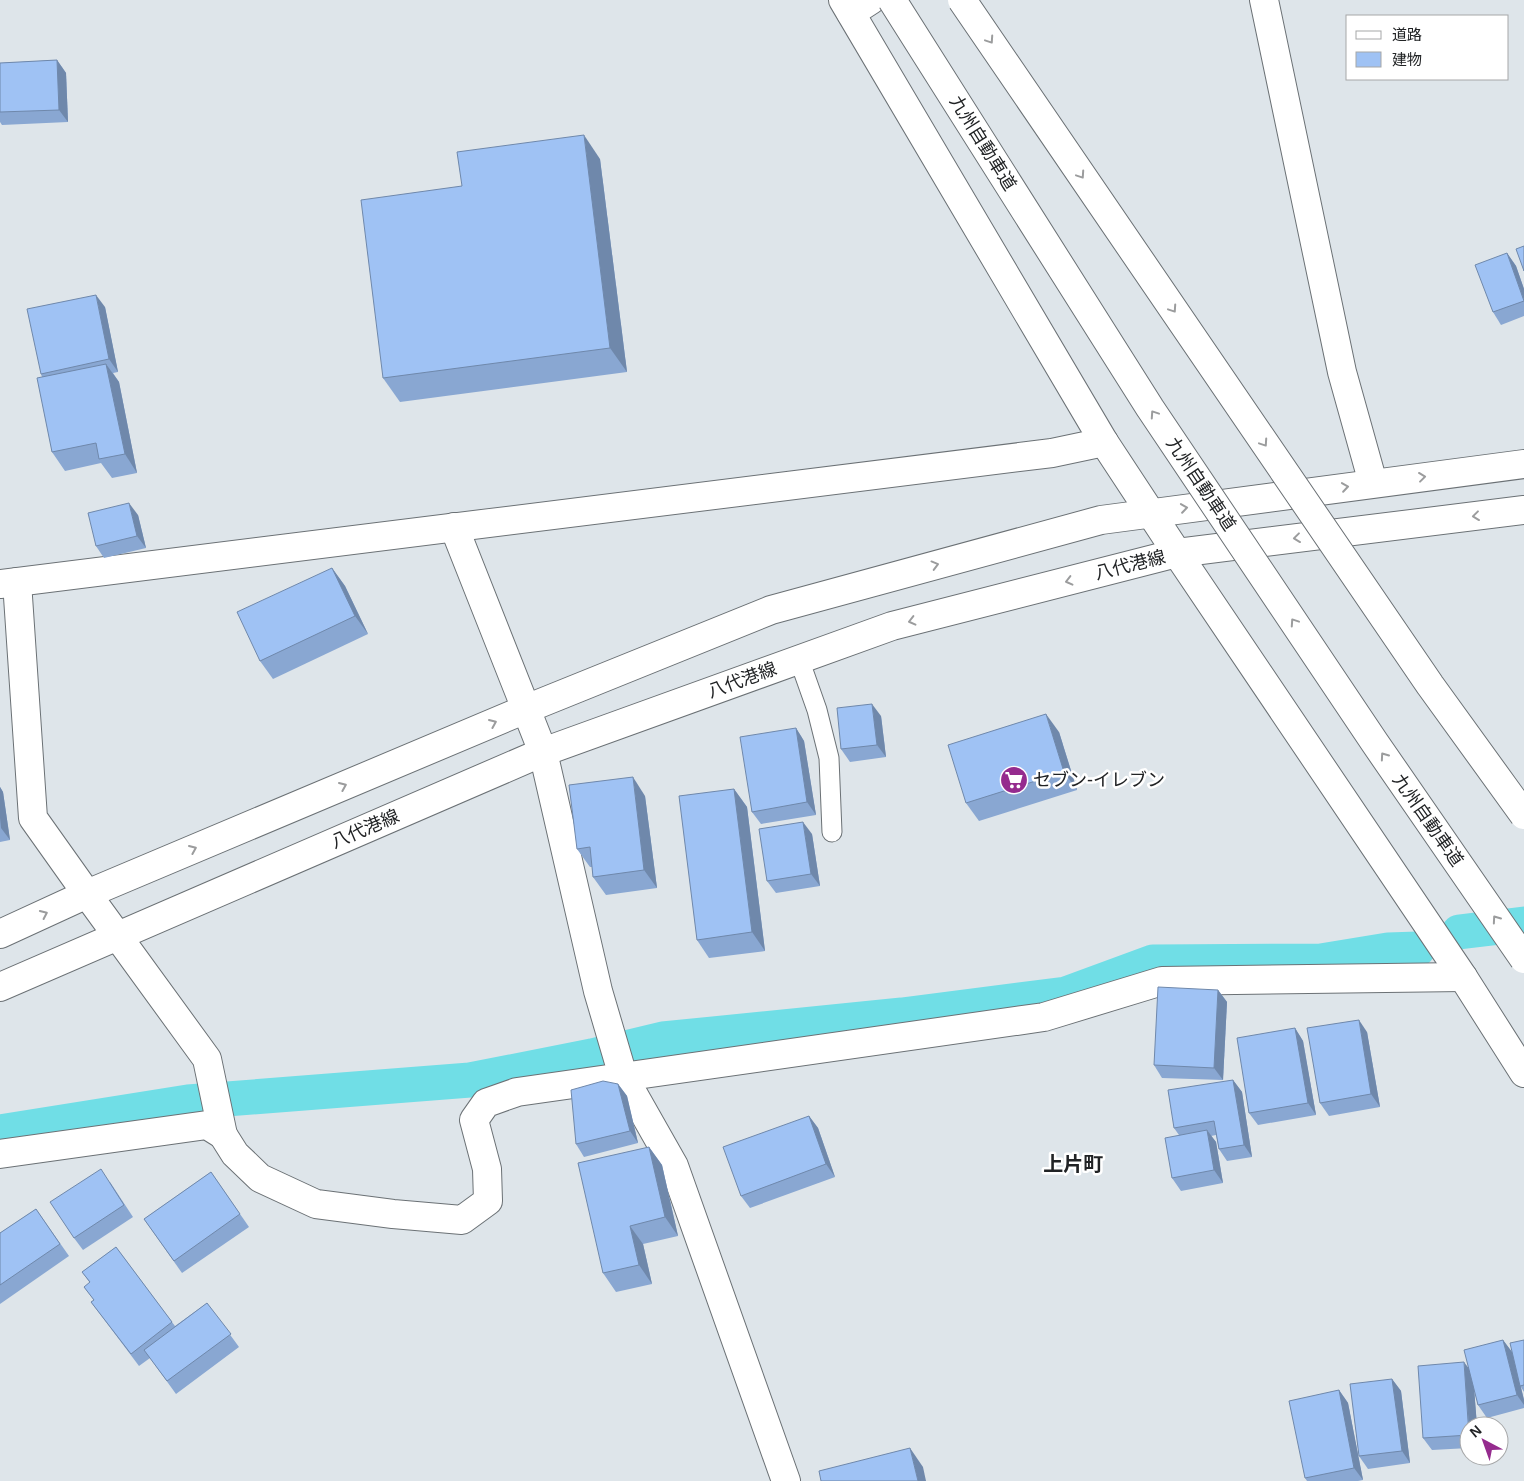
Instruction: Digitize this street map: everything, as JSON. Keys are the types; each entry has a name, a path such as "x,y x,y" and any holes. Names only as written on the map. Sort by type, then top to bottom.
{"main road":[{"name":"九州自動車道","path":"892,0 1150,408 1375,743 1524,959"},
{"path":"962,0 1430,685 1524,815"},
{"path":"1264,0 1342,372 1373,483"},
{"path":"855,4 1104,442 1463,978 1524,1073"},
{"path":"1104,442 1052,453 9,583 33,818 86,894 207,1059 223,1134 235,1154 260,1178 316,1204 393,1214 462,1220 488,1201 487,1169 474,1120 486,1103 517,1092 1044,1017 1162,981 1463,978"},
{"path":"0,934 86,894 526,709 771,610 1101,520 1524,464"},
{"name":"八代港線","path":"0,987 543,752 892,626 1177,553 1524,510"},
{"path":"454,527 543,752 598,991 623,1076 674,1166 786,1481"},
{"path":"0,1154 207,1125 223,1134"}],"lane":[{"path":"799,659 817,710 830,758 832,832"}],"building":[{"path":"57,60 59,110 0,112 0,63"},
{"path":"584,135 610,348 383,378 361,200 462,186 457,152"},
{"path":"1524,246 1524,271 1516,249"},
{"path":"1507,253 1524,301 1493,312 1475,265"},
{"path":"96,295 109,359 41,374 27,309"},
{"path":"106,364 125,454 99,459 96,443 52,452 37,378"},
{"path":"129,503 137,536 96,546 88,513"},
{"path":"332,568 355,616 260,661 237,612"},
{"path":"872,704 877,745 841,749 837,708"},
{"path":"1046,714 1064,772 966,803 948,745"},
{"path":"796,728 807,802 752,812 740,737"},
{"path":"633,777 644,870 593,877 590,847 577,849 569,785"},
{"path":"734,789 752,932 697,940 679,796"},
{"path":"803,822 811,874 767,881 759,829"},
{"path":"1158,987 1218,990 1214,1068 1154,1065"},
{"path":"1359,1020 1371,1094 1320,1103 1307,1028"},
{"path":"1295,1028 1308,1103 1249,1113 1237,1038"},
{"path":"1233,1080 1244,1145 1219,1149 1214,1121 1174,1128 1168,1090"},
{"path":"603,1081 618,1084 630,1131 576,1144 571,1090"},
{"path":"809,1116 826,1164 741,1196 723,1147"},
{"path":"1207,1130 1214,1170 1172,1178 1165,1138"},
{"path":"649,1147 665,1217 630,1226 639,1265 603,1273 578,1163"},
{"path":"101,1169 124,1205 74,1238 50,1202"},
{"path":"211,1172 240,1214 174,1261 144,1219"},
{"path":"36,1209 60,1244 0,1285 0,1233"},
{"path":"116,1247 172,1322 131,1354 91,1302 94,1300 84,1287 90,1282 82,1272"},
{"path":"207,1303 231,1334 167,1381 144,1350"},
{"path":"1503,1340 1517,1395 1478,1405 1464,1350"},
{"path":"1524,1340 1524,1385 1520,1386 1510,1343"},
{"path":"1464,1362 1468,1416 1459,1416 1459,1436 1423,1438 1418,1366"},
{"path":"1392,1379 1402,1451 1359,1456 1350,1384"},
{"path":"1339,1390 1354,1468 1305,1478 1289,1401"},
{"path":"910,1448 918,1481 821,1481 819,1471"}],"waterway":[{"path":"1459,932 1524,924"},
{"path":"0,1132 188,1102 470,1080 592,1056 663,1039 902,1015 1066,994 1153,962 1321,961 1388,950 1418,949"}],"place":[{"name":"セブン-イレブン","path":"1014,780"}],"district":[{"name":"上片町","path":"1073,1164"}]}
